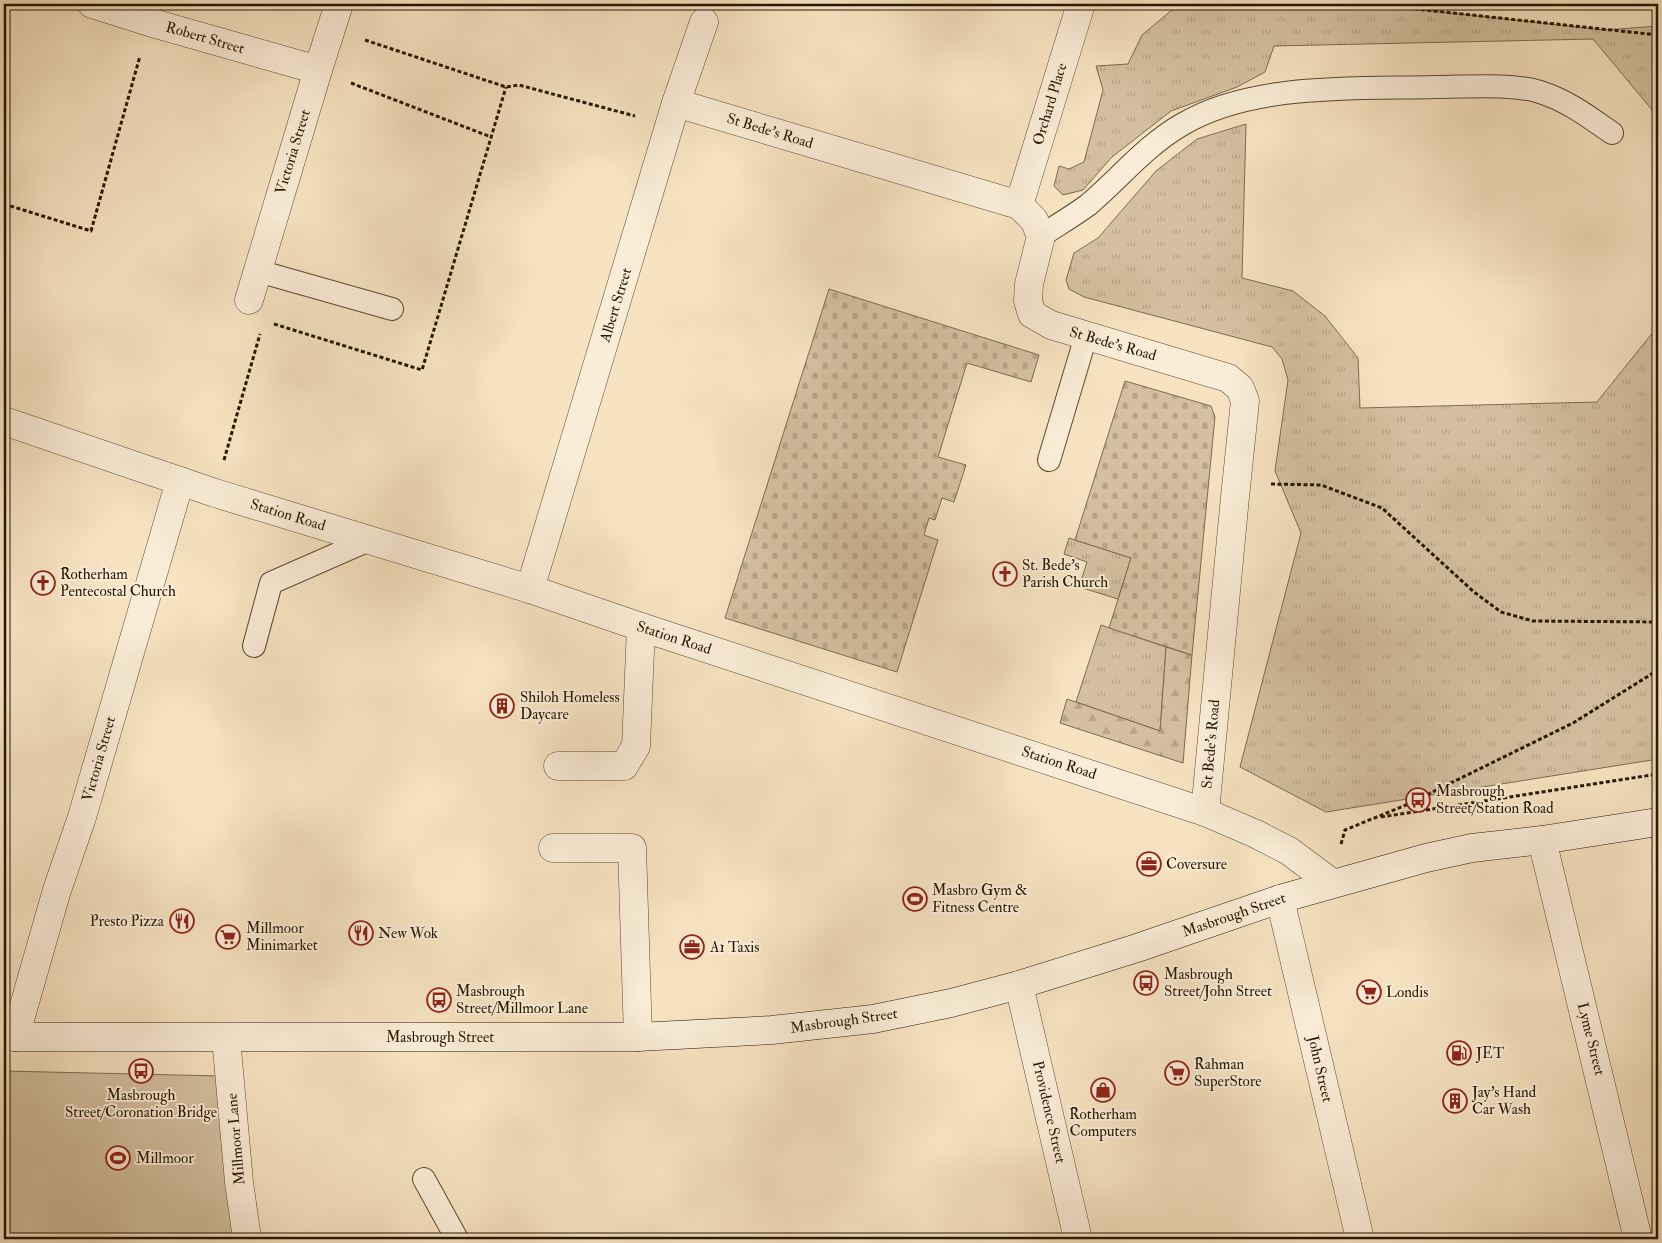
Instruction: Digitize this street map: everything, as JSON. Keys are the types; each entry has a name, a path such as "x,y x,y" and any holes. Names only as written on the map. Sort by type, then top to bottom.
{"street":[{"name":"Robert Street","path":"92,4 318,70"},
{"name":"Orchard Place","path":"1019,205 1081,4"},
{"name":"Victoria Street","path":"256,311 258,272 335,16"},
{"name":"Albert Street","path":"530,589 673,115 704,22"},
{"name":"St Bede's Road","path":"673,115 1019,205"},
{"path":"1019,205 1034,220 1040,236"},
{"name":"St Bede's Road","path":"1040,236 1028,284 1028,301 1032,314 1051,325 1228,378 1240,388 1245,401 1205,812"},
{"name":"Station Road","path":"4,421 215,493 530,589 641,628 1205,812 1256,834 1289,851 1332,883"},
{"name":"Victoria Street","path":"10,1036 82,817 180,481"},
{"path":"558,766 624,766 628,760 636,746 641,628"},
{"name":"Masbrough Street","path":"10,1036 226,1038 638,1037 772,1030 873,1019 950,1003 1020,985 1137,948 1280,899 1426,858 1463,850 1658,822"},
{"name":"Lyme Street","path":"1542,840 1638,1239"},
{"path":"553,848 632,848 638,1037"},
{"name":"John Street","path":"1280,899 1360,1239"},
{"name":"Providence Street","path":"1020,985 1078,1239"},
{"name":"Millmoor Lane","path":"226,1038 246,1239"}],"lane":[{"path":"1040,236 1087,205 1158,140 1211,110 1257,97 1329,89 1500,86 1539,92 1576,107 1612,133"},
{"path":"258,272 392,309"},
{"path":"1049,460 1086,336"},
{"path":"254,646 271,582 369,540"},
{"path":"424,1179 457,1239"}],"path":[{"path":"1369,4 1658,35"},
{"path":"335,16 506,87 519,85 673,115"},
{"path":"4,204 91,231 149,22"},
{"path":"318,70 491,137"},
{"path":"215,493 256,311 422,370 506,87"},
{"path":"1236,484 1321,485 1382,508 1474,592 1501,612 1533,620 1658,622"},
{"path":"1332,883 1345,830 1406,805 1573,723 1658,670"},
{"path":"1375,818 1658,774"}],"green space":[{"path":"1179,4 1369,4 1605,30 1658,26 1658,117 1593,39 1274,46 1265,72 1237,87 1171,111 1112,157 1083,190 1063,195 1054,186 1059,166 1069,169 1084,162 1103,90 1096,66 1128,64 1142,35"},
{"path":"1246,124 1242,278 1293,291 1325,316 1358,358 1360,408 1597,402 1658,326 1658,759 1326,812 1240,767 1301,533 1275,471 1288,380 1282,359 1272,347 1084,297 1069,289 1066,280 1074,253 1098,238 1156,171 1197,139"},
{"path":"829,289 1039,355 1031,382 967,363 938,457 966,465 954,502 942,498 935,520 929,518 924,535 938,540 897,672 725,618"},
{"path":"1125,381 1211,406 1215,417 1192,655 1109,628 1131,558 1075,540"},
{"path":"1069,538 1131,558 1118,599 1079,587 1087,562 1064,554"},
{"path":"1101,625 1166,647 1160,731 1076,702"},
{"path":"1166,647 1192,655 1183,763 1060,723 1067,699 1160,731"},
{"name":"Millmoor","path":"4,1071 220,1076 244,1239 4,1239"}],"place":[{"name":"St. Bede's Parish Church","path":"1005,574"},
{"name":"Rotherham Pentecostal Church","path":"43,583"},
{"name":"Shiloh Homeless Daycare","path":"502,706"},
{"name":"Masbrough Street/Station Road","path":"1418,800"},
{"name":"Coversure","path":"1149,864"},
{"name":"Masbro Gym & Fitness Centre","path":"915,899"},
{"name":"Presto Pizza","path":"182,921"},
{"name":"New Wok","path":"361,933"},
{"name":"Millmoor Minimarket","path":"228,937"},
{"name":"A1 Taxis","path":"692,947"},
{"name":"Masbrough Street/John Street","path":"1146,983"},
{"name":"Londis","path":"1369,992"},
{"name":"Masbrough Street/Millmoor Lane","path":"439,1000"},
{"name":"JET","path":"1459,1053"},
{"name":"Masbrough Street/Coronation Bridge","path":"141,1071"},
{"name":"Rahman SuperStore","path":"1177,1073"},
{"name":"Rotherham Computers","path":"1103,1090"},
{"name":"Jay's Hand Car Wash","path":"1455,1101"},
{"name":"Millmoor","path":"118,1158"}]}
